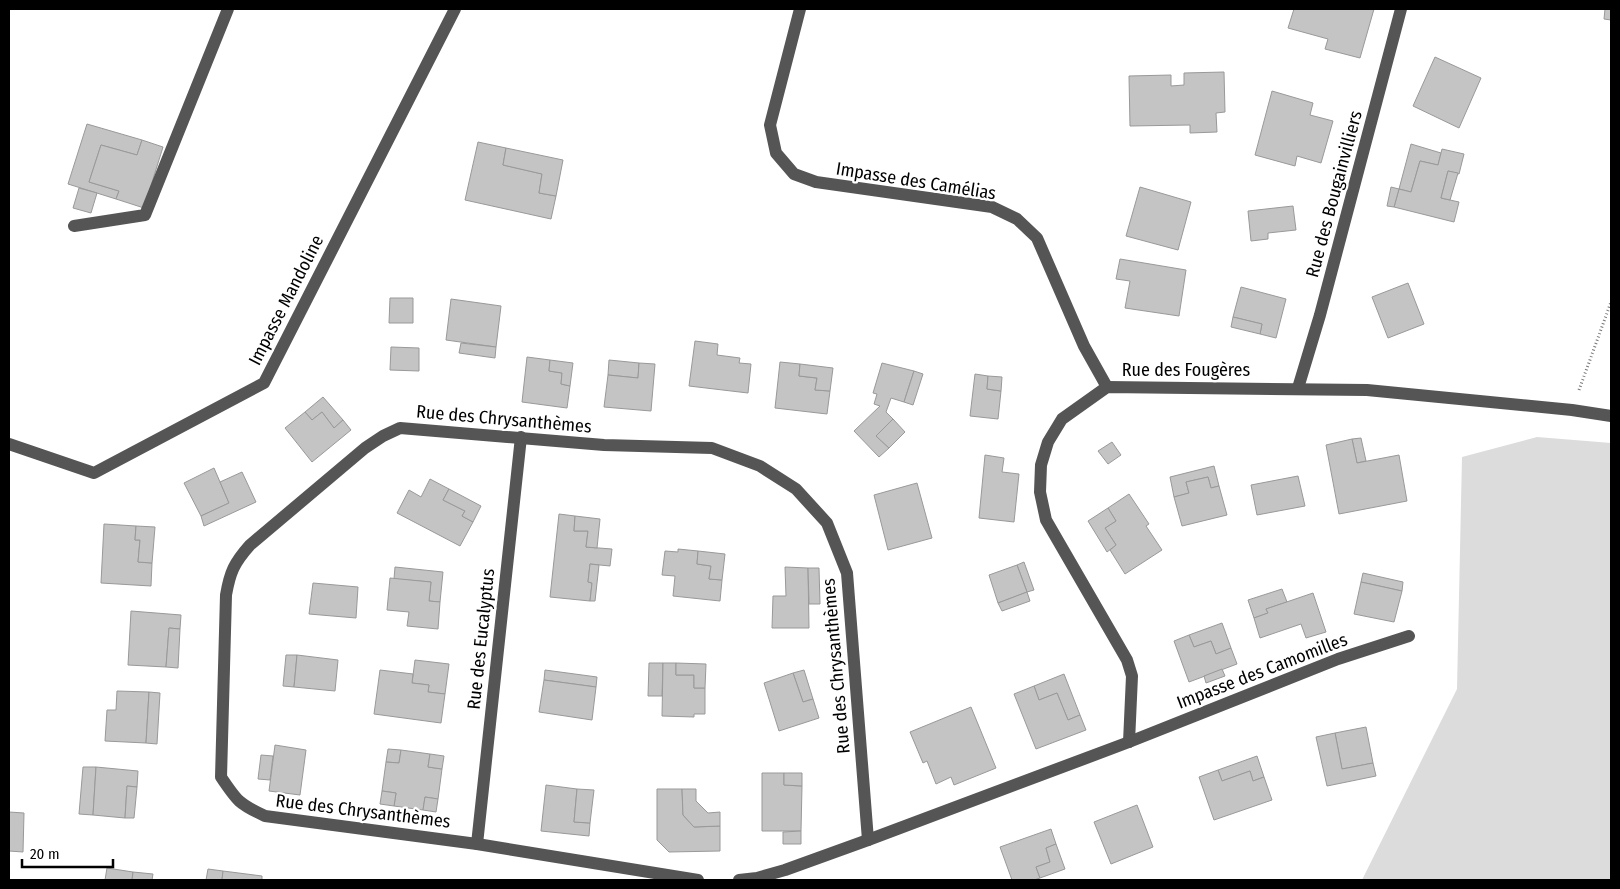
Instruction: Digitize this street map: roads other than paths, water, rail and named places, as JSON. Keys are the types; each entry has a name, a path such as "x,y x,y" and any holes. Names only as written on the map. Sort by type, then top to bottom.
{"street":[{"path":"74,226 145,215 228,9"},
{"name":"Impasse Mandoline","path":"9,444 94,473 264,383 455,9"},
{"name":"Impasse des Camélias","path":"800,9 770,125 776,153 794,174 816,182 992,207 1018,219 1037,238 1084,346 1107,387"},
{"name":"Rue des Bougainvilliers","path":"1298,388 1320,315 1401,9"},
{"name":"Rue des Fougères","path":"1129,742 1132,676 1127,660 1046,520 1040,492 1041,465 1045,449 1062,419 1107,387 1367,390 1572,410 1611,416"},
{"name":"Rue des Chrysanthèmes","path":"698,880 477,844 265,816 244,806 234,797 221,777 226,595 229,578 237,560 250,545 365,448 400,428 604,445 712,448 760,466 796,489 827,523 847,573 868,840"},
{"name":"Rue des Eucalyptus","path":"477,844 521,437"},
{"name":"Impasse des Camomilles","path":"1129,742 1338,660 1408,636"},
{"path":"739,880 757,878 786,870 1129,742"}]}
